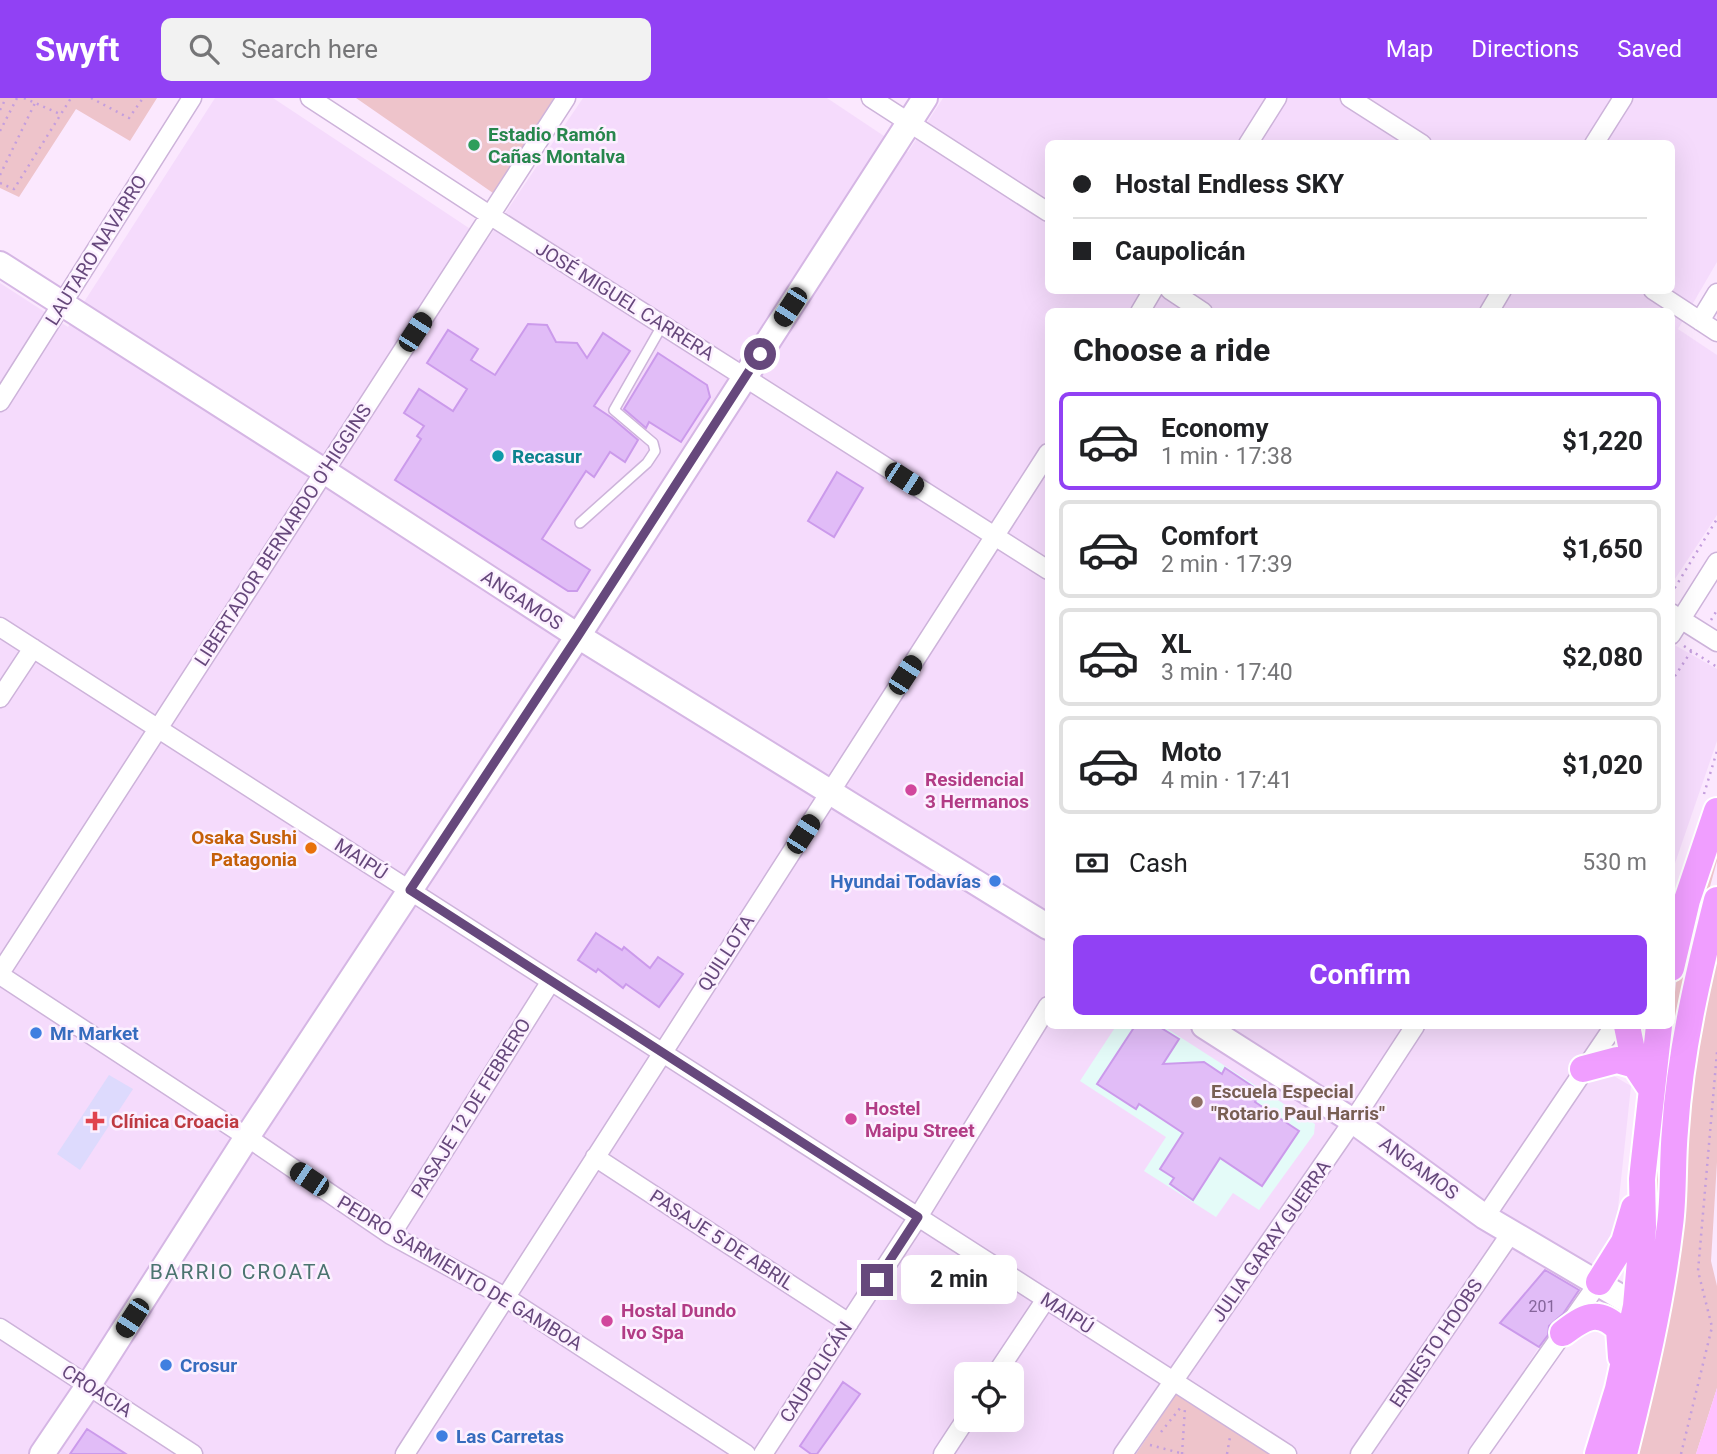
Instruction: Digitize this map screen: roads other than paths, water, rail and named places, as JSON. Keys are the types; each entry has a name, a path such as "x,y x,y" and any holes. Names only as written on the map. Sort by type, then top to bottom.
{"main road":[{"path":"1675,938 1679,908 1717,811"},
{"path":"1624,1454 1650,1349 1671,1223 1675,1129 1682,1065 1700,968 1717,900"},
{"path":"1628,1029 1635,1065 1651,1089"},
{"path":"1598,1454 1618,1389 1636,1307 1643,1227 1642,1179 1659,1029"},
{"path":"1583,1069 1617,1060 1635,1065"},
{"path":"1599,1282 1624,1242 1642,1179"},
{"path":"1636,1307 1650,1349"},
{"path":"1563,1333 1582,1319 1594,1316 1611,1321 1619,1329 1622,1345 1618,1389"}],"street":[{"name":"LAUTARO NAVARRO","path":"0,402 192,98"},
{"name":"JOSÉ MIGUEL CARRERA","path":"310,98 1045,568"},
{"name":"LIBERTADOR BERNARDO O'HIGGINS","path":"0,974 566,98"},
{"path":"871,98 1045,210"},
{"path":"43,1454 247,1137 578,636 925,98"},
{"path":"1251,140 1277,98"},
{"path":"1350,98 1416,140"},
{"path":"1596,140 1616,100"},
{"name":"ANGAMOS","path":"0,264 578,636 1045,925"},
{"path":"1700,321 1717,293"},
{"path":"1176,294 1197,308"},
{"path":"1659,294 1717,332"},
{"name":"QUILLOTA","path":"405,1454 1045,458"},
{"path":"1676,640 1676,616 1717,562"},
{"path":"1676,616 1717,642"},
{"name":"MAIPÚ","path":"0,627 1287,1454"},
{"path":"0,698 33,648"},
{"name":"PEDRO SARMIENTO DE GAMBOA","path":"0,974 391,1235 505,1297 746,1454"},
{"name":"PASAJE 12 DE FEBRERO","path":"391,1235 551,981"},
{"name":"CAUPOLICÁN","path":"762,1454 918,1217 1045,1011"},
{"name":"ANGAMOS","path":"1209,1029 1353,1121 1485,1217 1599,1282 1636,1307"},
{"name":"JULIA GARAY GUERRA","path":"1123,1454 1353,1121 1413,1029"},
{"path":"1485,1217 1612,1029"},
{"name":"PASAJE 5 DE ABRIL","path":"595,1157 849,1323"},
{"name":"ERNESTO HOOBS","path":"1360,1454 1511,1233"},
{"path":"1478,1454 1599,1282"},
{"path":"1004,1362 1046,1299"},
{"name":"CROACIA","path":"0,1328 193,1454"},
{"path":"943,1454 957,1432"}],"lane":[{"path":"580,523 647,463 655,451 653,443 614,410 663,324"}],"place":[{"name":"Estadio Ramón Cañas Montalva","path":"474,145"},
{"name":"Recasur","path":"498,456"},
{"name":"Residencial 3 Hermanos","path":"911,790"},
{"name":"Osaka Sushi Patagonia","path":"311,848"},
{"name":"Hyundai Todavías","path":"995,881"},
{"name":"Mr Market","path":"36,1033"},
{"name":"Escuela Especial \"Rotario Paul Harris\"","path":"1197,1102"},
{"name":"Hostel Maipu Street","path":"851,1119"},
{"name":"Clínica Croacia","path":"95,1121"},
{"name":"Hostal Dundo Ivo Spa","path":"607,1321"},
{"name":"Crosur","path":"166,1365"},
{"name":"Las Carretas","path":"442,1436"}],"district":[{"name":"BARRIO CROATA","path":"241,1272"}]}
